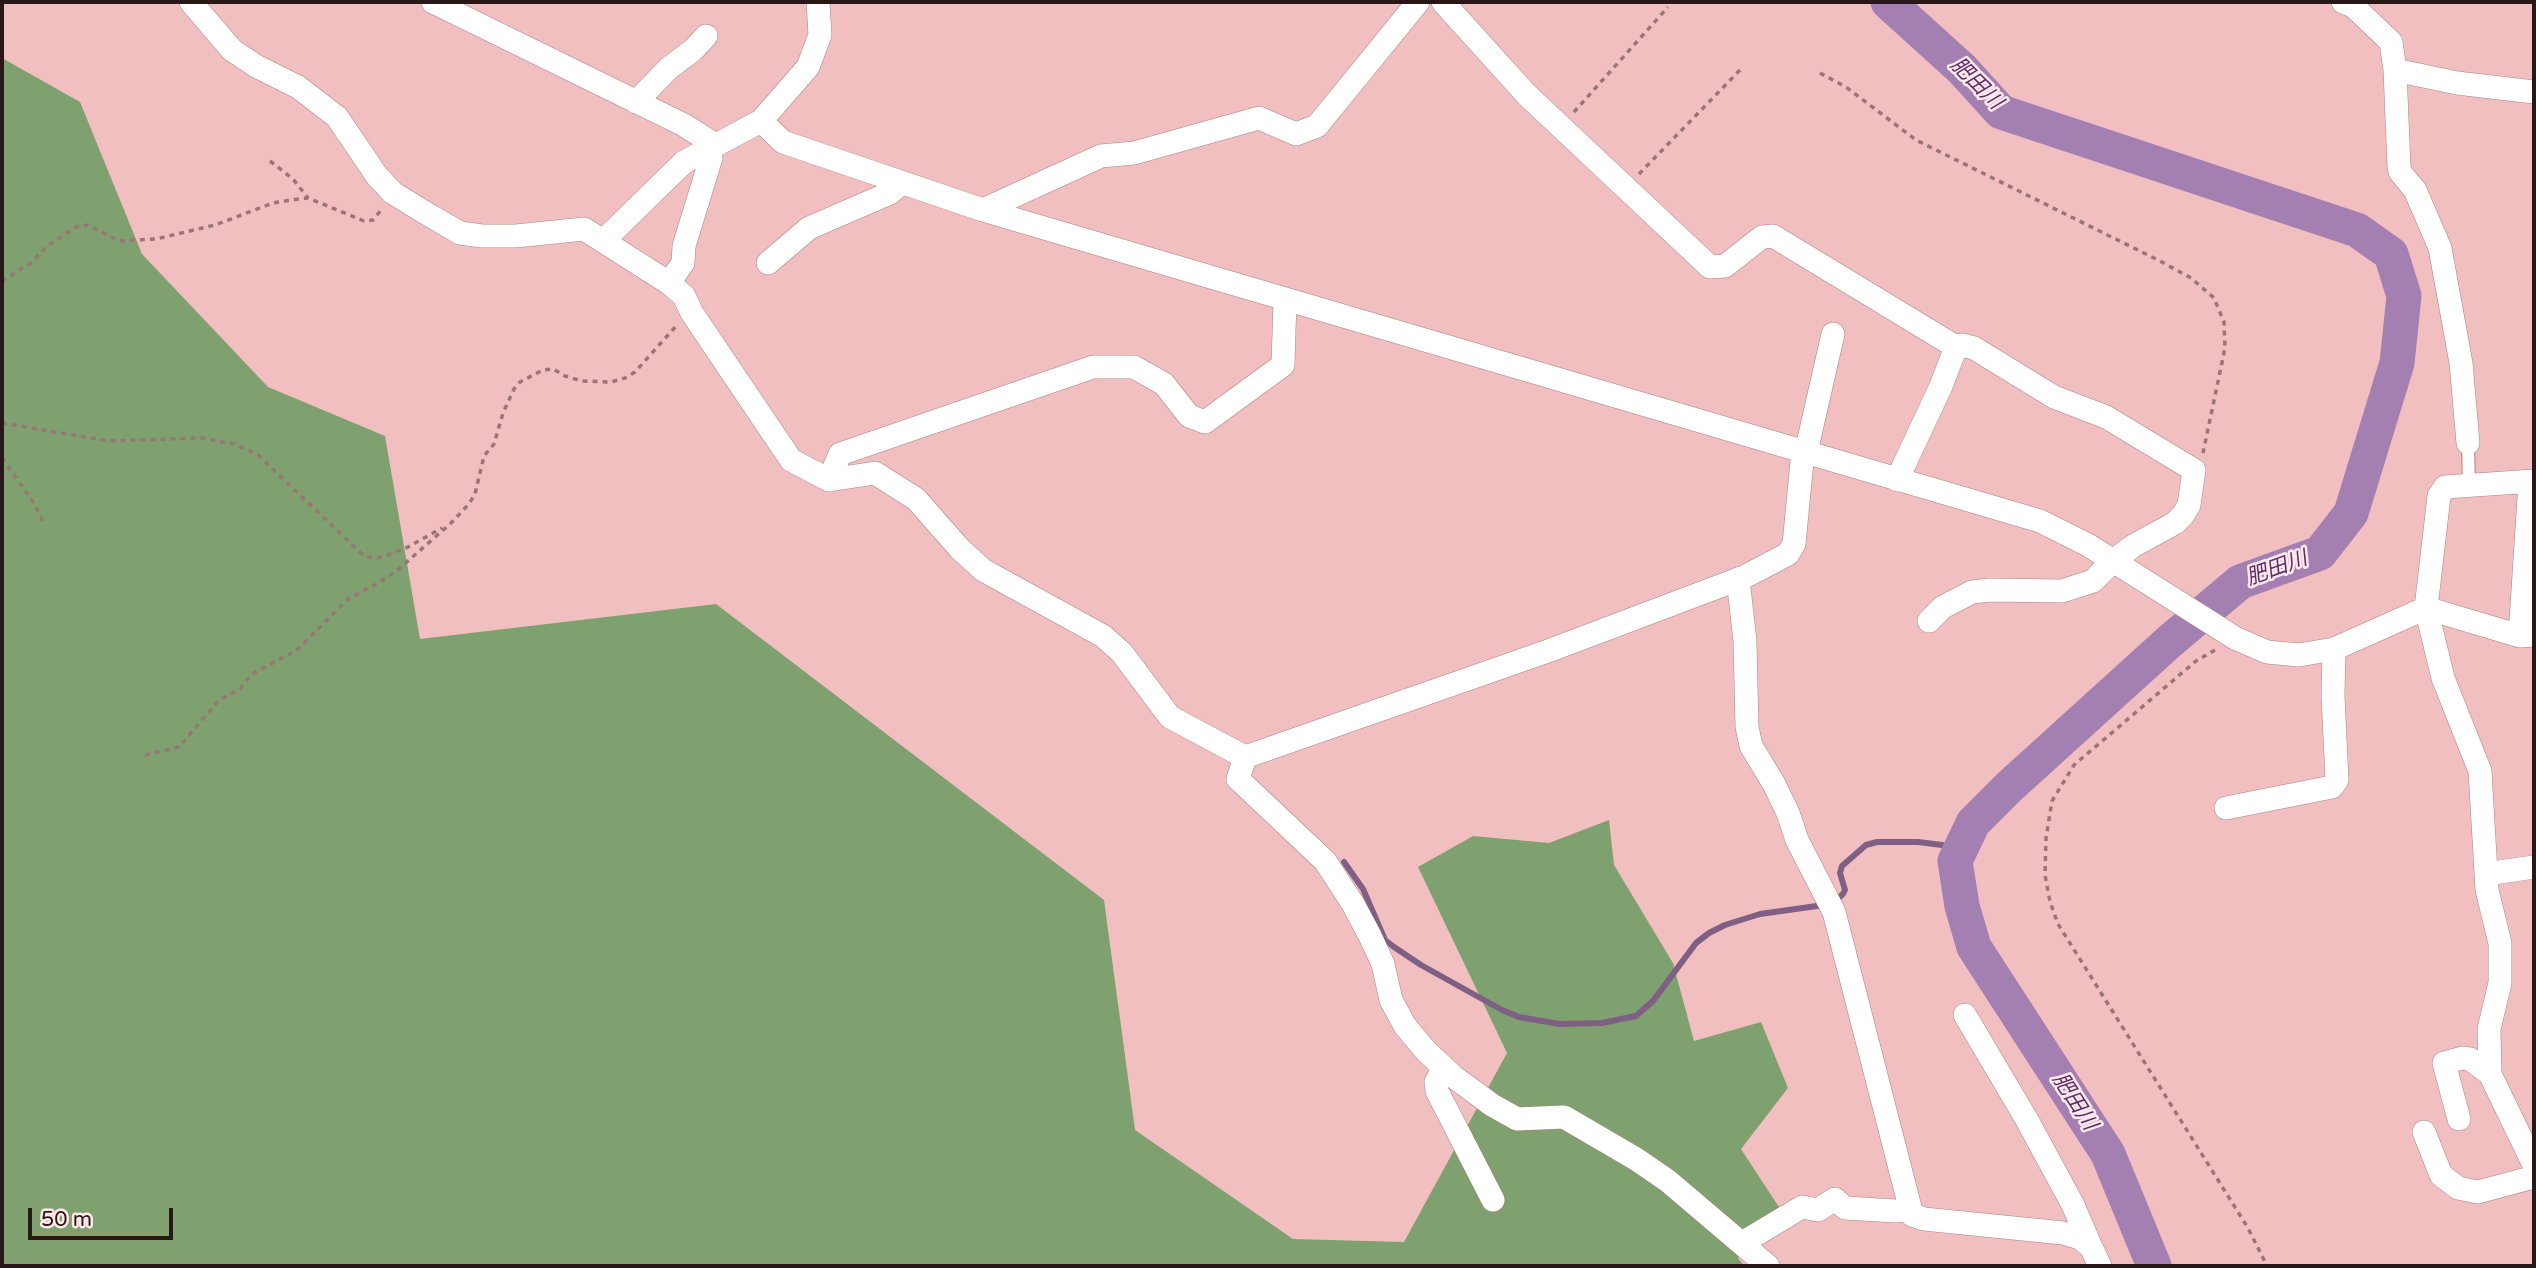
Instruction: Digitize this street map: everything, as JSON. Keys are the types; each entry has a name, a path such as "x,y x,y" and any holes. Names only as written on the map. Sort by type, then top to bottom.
{"street":[{"path":"191,2 232,50 256,66 298,87 337,117 377,176 393,193 460,233 516,236 584,229 669,283 684,296 692,313 792,460 829,480 875,473 916,499 960,549 983,570 1103,636 1122,653 1170,718 1245,757 1548,651 1744,577 1788,554 1794,544 1804,452 1833,334"},
{"path":"433,2 684,125 711,146"},
{"path":"603,241 674,171 711,146 761,121 808,67 820,35 818,2"},
{"path":"982,210 1101,156 1135,153 1259,118 1296,134 1317,126 1418,2"},
{"path":"1443,2 1527,95 1710,267 1725,266 1762,237 1773,236 1956,347 1962,345 1974,348 2054,397 2106,417 2194,470 2189,505 2183,515 2113,561 2093,581 2062,591 1972,592 1949,603 1929,621"},
{"path":"2343,2 2353,6 2390,42 2395,69 2399,167 2415,190 2440,248 2461,363 2468,443"},
{"path":"2376,2 2376,16 2383,34"},
{"path":"636,102 706,36"},
{"path":"2395,69 2457,83 2534,92"},
{"path":"761,121 783,142 982,210 2040,522 2088,545 2230,633 2267,652 2299,655 2334,649 2426,608 2527,636 2532,482 2445,487 2439,496 2426,608 2443,678 2480,771 2487,890 2500,943 2500,983 2489,1030 2490,1074 2534,1165"},
{"path":"669,283 683,263 684,246 711,159 711,146"},
{"path":"768,262 809,228 890,193 902,183"},
{"path":"829,480 840,454 1093,367 1134,367 1164,384 1189,416 1205,422 1283,365 1285,300"},
{"path":"1897,480 1941,386 1956,347"},
{"path":"1744,577 1738,579 1745,641 1747,727 1751,746 1774,784 1797,840 1834,912 1912,1214 1924,1219 2063,1233 2080,1238 2095,1257"},
{"path":"2226,808 2332,786 2337,780 2334,649"},
{"path":"1245,757 1238,779 1325,861 1370,936 1383,964 1391,1000 1405,1026 1426,1051 1492,1105 1517,1119 1564,1117 1599,1136 1668,1181 1768,1266"},
{"path":"2486,874 2534,867"},
{"path":"1965,1015 2073,1205 2095,1257"},
{"path":"2459,1119 2444,1063 2462,1058 2470,1059 2490,1074"},
{"path":"1448,1071 1436,1082 1437,1091 1499,1197"},
{"path":"2424,1132 2441,1175 2458,1188 2478,1192 2534,1177"},
{"path":"1742,1243 1802,1207 1818,1210 1835,1199 1845,1208 1896,1211 1910,1209"}],"lane":[{"path":"2468,443 2469,487"}],"path":[{"path":"1560,127 1668,7"},
{"path":"1625,188 1740,71"},
{"path":"1820,74 1846,88 1916,140 2160,261 2191,278 2214,298 2224,322 2225,348 2202,460 2194,470"},
{"path":"270,161 293,179 307,198"},
{"path":"2,281 32,262 46,247 76,227 88,225 119,241 156,239 215,225 273,202 307,198 364,221 373,220 393,193"},
{"path":"145,755 178,747 219,700 240,689 252,674 297,650 349,598 387,578 447,526 475,494 484,456 494,444 503,413 514,388 520,382 543,370 553,369 582,381 611,382 625,378 635,372 671,330 692,313"},
{"path":"2,423 109,441 202,438 234,444 258,455 363,555 373,558 408,547 447,526"},
{"path":"2,458 46,525"},
{"path":"2230,633 2074,765 2052,800 2046,838 2046,875 2050,902 2058,923 2248,1228 2267,1266"}],"green space":[{"path":"2,58 80,102 142,254 268,387 385,436 420,639 716,604 1104,900 1135,1130 1293,1239 1404,1242 1507,1053 1418,867 1473,836 1549,843 1609,820 1614,865 1673,963 1694,1041 1761,1022 1788,1088 1741,1149 1779,1207 1738,1258 1744,1266 2,1266"}],"waterway":[{"name":"肥田川","path":"1888,2 1962,69 2001,112 2357,230 2391,254 2404,296 2397,363 2351,513 2320,553 2240,582 2170,641 1973,823 1955,861 1962,906 1974,947 2108,1154 2154,1266"},
{"path":"1834,902 1845,890 1840,873 1842,866 1866,845 1877,842 1918,842 1942,845 1959,853"},
{"path":"1344,862 1363,889 1385,940 1394,947 1502,1010 1519,1017 1559,1024 1602,1023 1636,1016 1653,1001 1696,943 1709,933 1760,914 1824,905"}]}
